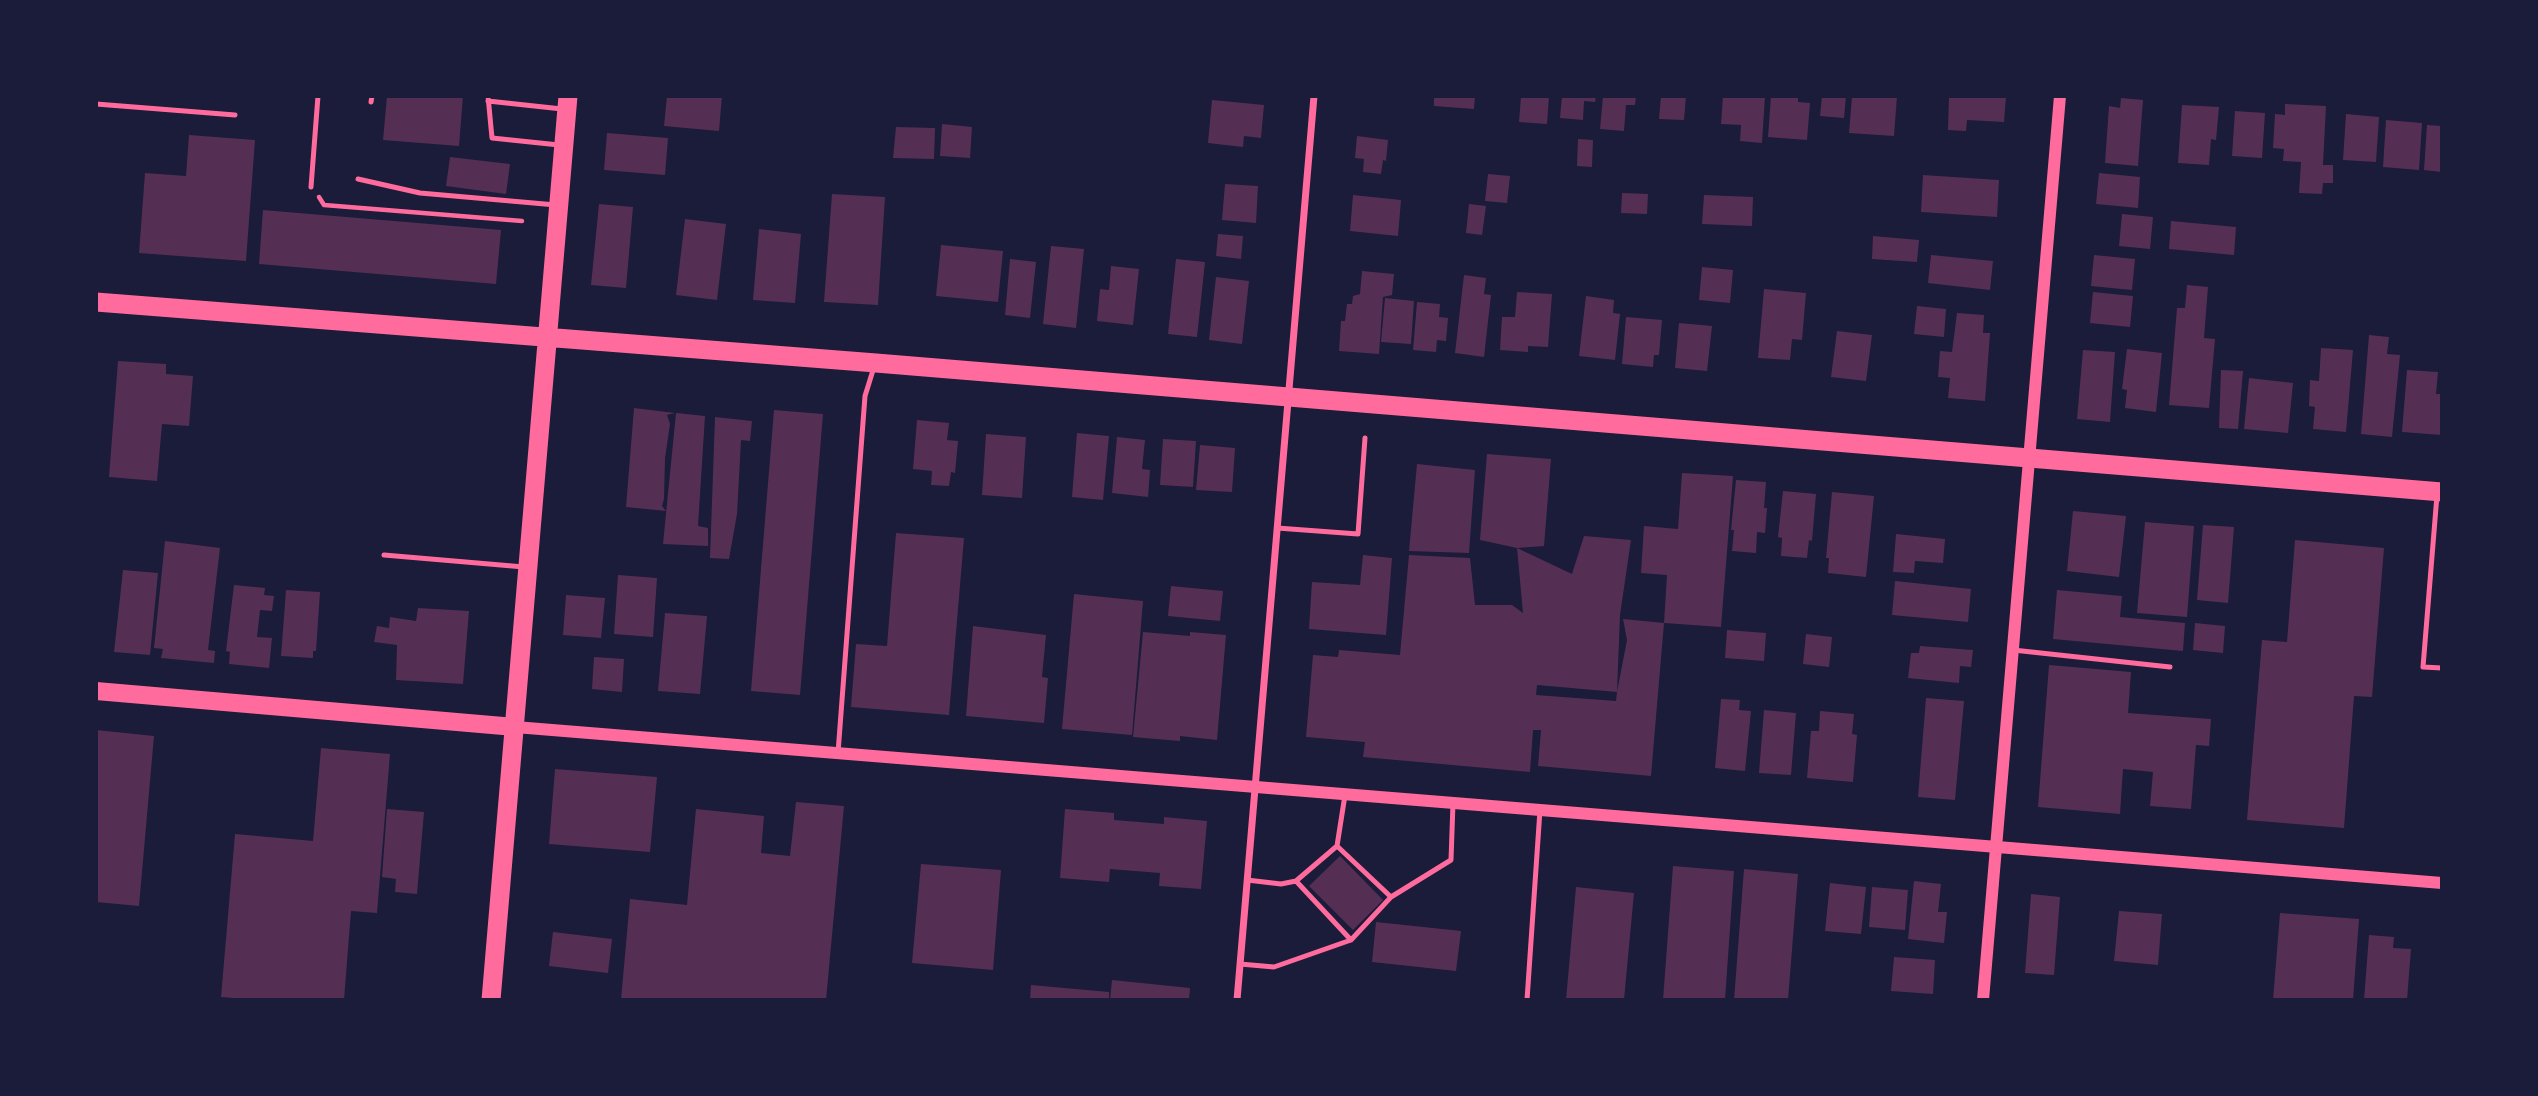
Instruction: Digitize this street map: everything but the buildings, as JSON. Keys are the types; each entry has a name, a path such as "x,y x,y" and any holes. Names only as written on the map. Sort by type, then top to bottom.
{"highway":[{"path":"491,1000 568,103"},
{"path":"96,302 876,363 2439,492"}],"main road":[{"path":"96,691 515,727"}],"street":[{"path":"1237,1000 1314,96"},
{"path":"1983,1000 2060,96"},
{"path":"515,727 2442,883"}],"lane":[{"path":"311,187 318,96"},
{"path":"564,145 492,138 488,99 568,103"},
{"path":"96,104 235,115"},
{"path":"358,179 420,193 559,206"},
{"path":"838,753 865,396 876,363"},
{"path":"1278,528 1358,534 1365,438"},
{"path":"2439,492 2423,667 2442,668"},
{"path":"384,555 529,567"},
{"path":"2012,650 2169,667"},
{"path":"1247,880 1281,884 1296,881 1337,846 1345,794"},
{"path":"1240,964 1274,967 1351,940 1391,897 1451,860 1453,803"},
{"path":"1527,1000 1540,810"},
{"path":"1337,846 1362,874 1391,897"},
{"path":"1296,881 1329,911 1351,940"}],"path":[{"path":"311,187 324,205 522,221"}]}
